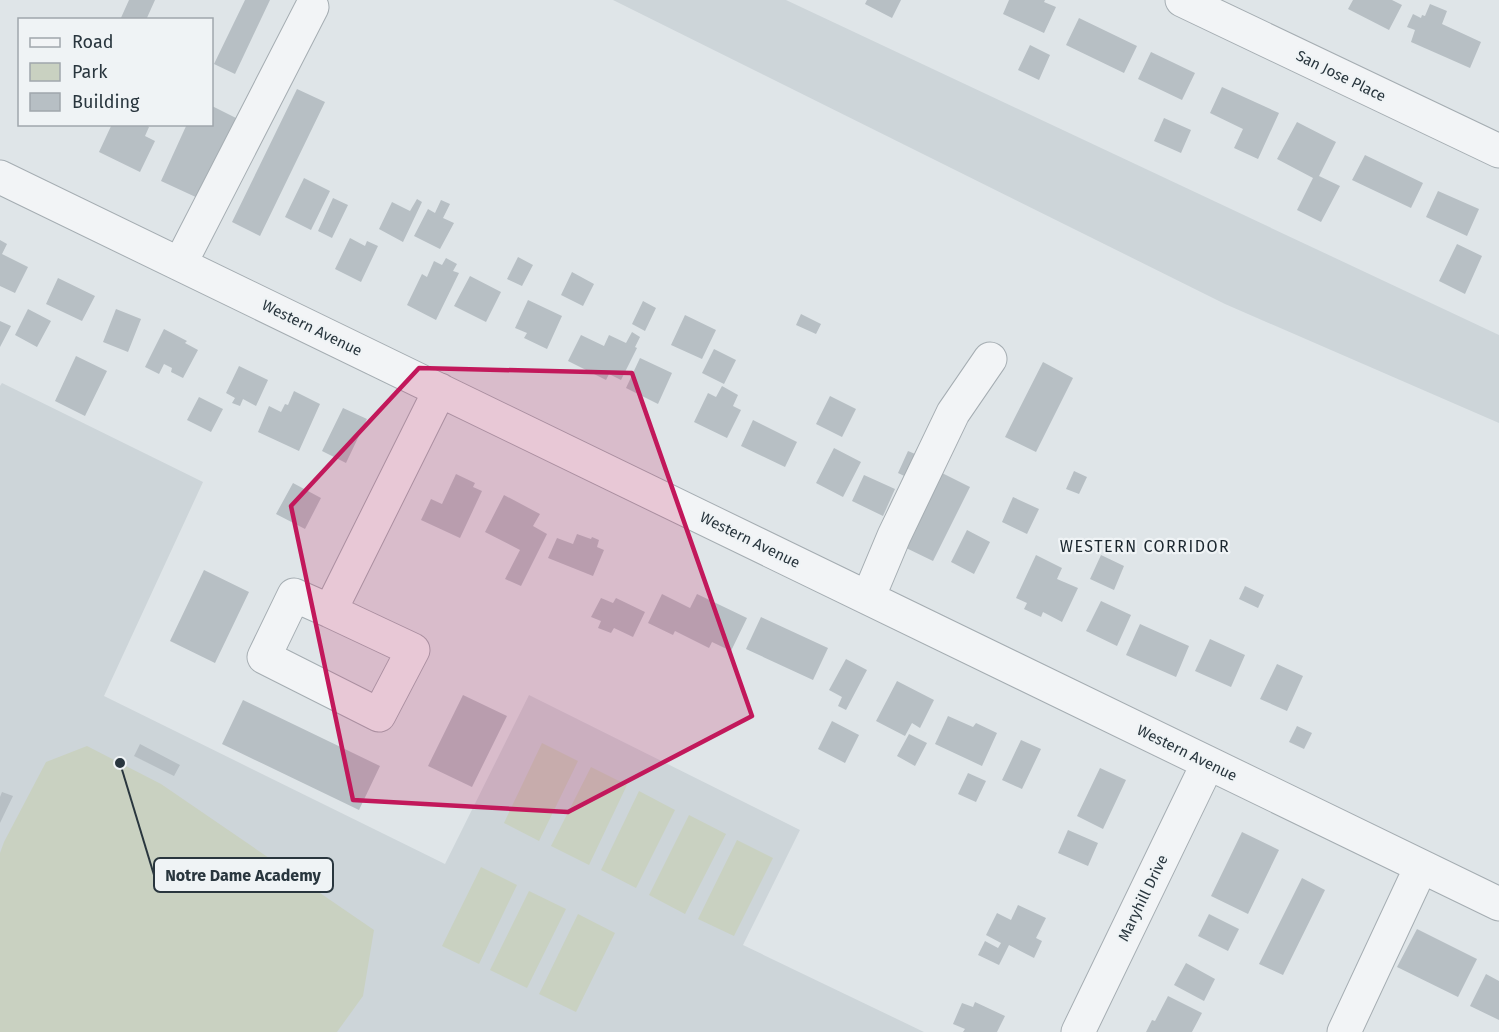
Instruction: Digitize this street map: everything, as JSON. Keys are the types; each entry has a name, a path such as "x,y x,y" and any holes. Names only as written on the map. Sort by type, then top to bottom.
{"street":[{"name":"San Jose Place","path":"1182,0 1499,151"},
{"path":"180,264 312,7"},
{"name":"Western Avenue","path":"0,177 1499,904"},
{"path":"868,598 894,536 954,413 990,359"},
{"path":"330,611 440,390"},
{"name":"Maryhill Drive","path":"1078,1032 1208,763"},
{"path":"1344,1032 1422,867"}],"highlighted area":[{"path":"419,368 632,373 752,716 568,812 353,800 291,506"}],"shaded area":[{"path":"613,0 786,0 1499,335 1499,423 1225,304"},
{"path":"2,383 203,482 104,696 445,864 529,695 800,830 743,945 924,1032 0,1032 0,386"}],"green space":[{"path":"542,743 578,761 539,841 504,823"},
{"path":"87,746 161,784 374,930 363,996 337,1032 0,1032 0,853 46,762"},
{"path":"591,767 627,785 589,865 551,846"},
{"path":"639,791 675,810 636,888 601,870"},
{"path":"689,815 726,834 685,914 649,895"},
{"path":"737,840 773,858 734,936 698,919"},
{"path":"481,867 517,885 479,964 442,946"},
{"path":"529,891 566,909 527,988 490,970"},
{"path":"578,914 615,933 576,1012 539,994"}],"building":[{"path":"129,0 155,0 147,18 121,18"},
{"path":"245,0 270,0 235,74 214,64"},
{"path":"867,0 901,0 892,18 865,4"},
{"path":"1009,0 1045,0 1044,2 1056,7 1044,33 1003,14"},
{"path":"1353,0 1392,0 1402,5 1389,30 1348,9"},
{"path":"1430,4 1447,11 1442,24 1481,42 1470,68 1411,42 1415,30 1407,27 1413,14 1421,18 1422,15 1425,16"},
{"path":"1079,18 1137,46 1124,73 1066,45"},
{"path":"1030,45 1050,55 1039,80 1018,70"},
{"path":"1151,52 1195,73 1182,100 1138,79"},
{"path":"1222,87 1279,113 1258,159 1234,148 1243,129 1210,113"},
{"path":"297,89 325,102 260,236 232,222"},
{"path":"213,106 238,119 200,199 161,181 186,126 213,126"},
{"path":"1164,118 1191,130 1181,153 1154,141"},
{"path":"1297,122 1336,142 1319,176 1340,186 1321,222 1297,210 1313,178 1277,159"},
{"path":"111,126 148,126 145,136 155,141 140,172 99,152"},
{"path":"1365,155 1423,183 1411,208 1352,180"},
{"path":"304,178 330,191 311,230 285,217"},
{"path":"1438,191 1479,209 1467,236 1426,217"},
{"path":"333,198 348,205 332,238 318,231"},
{"path":"417,199 422,202 403,242 379,229 392,202 410,211"},
{"path":"441,200 450,204 443,218 454,223 440,249 414,236 428,209 435,213"},
{"path":"350,238 365,246 367,241 378,246 361,282 335,269"},
{"path":"0,240 7,244 2,254 28,267 15,293 0,286"},
{"path":"1457,244 1482,256 1465,294 1439,281"},
{"path":"518,257 533,265 522,286 507,279"},
{"path":"446,258 457,264 453,271 459,273 436,320 407,305 422,274 427,277 434,261 442,265"},
{"path":"572,272 594,284 583,306 561,295"},
{"path":"470,276 501,292 486,322 454,306"},
{"path":"58,278 95,296 82,321 46,304"},
{"path":"528,300 562,316 547,349 524,338 527,333 515,328"},
{"path":"643,301 656,308 645,331 632,324"},
{"path":"28,309 51,321 37,347 15,335"},
{"path":"116,309 141,319 128,352 103,342"},
{"path":"801,314 821,324 816,334 796,325"},
{"path":"685,315 716,330 702,359 671,345"},
{"path":"0,321 11,326 0,347"},
{"path":"164,329 187,341 185,343 198,350 183,378 171,372 172,368 164,364 159,374 145,367"},
{"path":"632,332 640,337 621,380 609,374 606,380 568,361 581,335 604,346 609,335 626,343"},
{"path":"714,349 736,360 724,384 702,373"},
{"path":"76,356 107,371 85,416 55,401"},
{"path":"640,358 672,373 658,404 626,388"},
{"path":"1043,362 1073,378 1036,452 1005,437"},
{"path":"239,366 268,380 256,406 243,399 240,406 232,403 235,398 226,393"},
{"path":"722,386 738,395 733,406 741,410 727,438 694,422 708,393 716,397"},
{"path":"294,391 320,404 299,451 258,432 269,406 281,412 285,404 288,405"},
{"path":"830,396 856,409 842,437 816,424"},
{"path":"199,397 223,409 211,432 187,420"},
{"path":"343,408 367,419 346,463 322,451"},
{"path":"753,420 797,442 785,467 741,446"},
{"path":"834,448 861,462 843,497 816,483"},
{"path":"908,451 927,459 917,482 898,473"},
{"path":"938,471 970,487 933,561 902,546"},
{"path":"1074,471 1087,477 1079,494 1066,489"},
{"path":"456,474 475,483 473,487 482,491 460,538 421,520 431,499 442,504"},
{"path":"864,475 895,489 883,516 852,501"},
{"path":"293,483 321,498 305,529 276,514"},
{"path":"504,495 540,514 533,526 547,534 521,586 505,579 520,550 485,532"},
{"path":"1013,497 1039,509 1027,534 1002,522"},
{"path":"967,530 990,542 974,574 951,562"},
{"path":"577,534 599,540 597,547 604,550 593,576 548,558 557,538 573,544"},
{"path":"1036,555 1062,568 1057,579 1078,588 1062,622 1043,612 1041,617 1024,609 1027,603 1016,598"},
{"path":"1101,555 1124,566 1114,590 1090,579"},
{"path":"204,570 249,592 215,663 170,641"},
{"path":"1245,586 1264,595 1258,608 1239,599"},
{"path":"662,594 690,608 697,594 747,618 731,651 712,642 709,648 675,631 673,635 648,623"},
{"path":"601,598 613,603 616,598 645,612 633,637 614,628 611,633 598,628 601,621 591,617"},
{"path":"1101,601 1131,615 1117,646 1086,631"},
{"path":"761,617 828,648 813,680 746,649"},
{"path":"1140,624 1189,646 1176,677 1126,655"},
{"path":"1210,639 1245,655 1231,687 1195,671"},
{"path":"846,659 867,670 846,710 838,706 842,697 829,690"},
{"path":"1277,664 1303,676 1287,711 1260,699"},
{"path":"897,681 934,700 920,728 912,723 905,736 876,721"},
{"path":"463,695 507,716 472,787 428,766"},
{"path":"243,700 380,766 359,810 222,744"},
{"path":"948,716 973,727 976,723 997,733 982,766 935,744"},
{"path":"832,721 859,735 845,763 818,749"},
{"path":"1297,726 1312,733 1304,749 1289,742"},
{"path":"909,734 927,743 915,766 897,756"},
{"path":"1021,740 1041,749 1022,789 1002,780"},
{"path":"140,744 180,765 174,776 134,756"},
{"path":"1100,768 1126,780 1103,829 1077,816"},
{"path":"968,773 986,781 976,802 958,794"},
{"path":"2,792 13,796 0,823 0,797"},
{"path":"1068,830 1098,843 1088,866 1058,853"},
{"path":"1242,832 1279,850 1248,914 1211,896"},
{"path":"1302,878 1325,890 1283,975 1259,964"},
{"path":"1018,905 1046,918 1036,938 1042,941 1034,958 1009,945 999,965 978,955 985,941 998,948 1001,943 986,935 997,913 1011,920"},
{"path":"1209,914 1239,929 1228,951 1198,936"},
{"path":"1417,929 1477,959 1458,997 1397,967"},
{"path":"1186,963 1215,979 1204,1001 1174,985"},
{"path":"1486,974 1499,981 1499,1020 1470,1006"},
{"path":"1168,996 1202,1013 1192,1032 1146,1032 1152,1020 1155,1021"},
{"path":"975,1002 1005,1016 997,1032 963,1032 965,1029 953,1024 962,1003 973,1007"}],"place":[{"name":"Notre Dame Academy","path":"120,763"}],"district":[{"name":"WESTERN CORRIDOR","path":"1145,546"}]}
